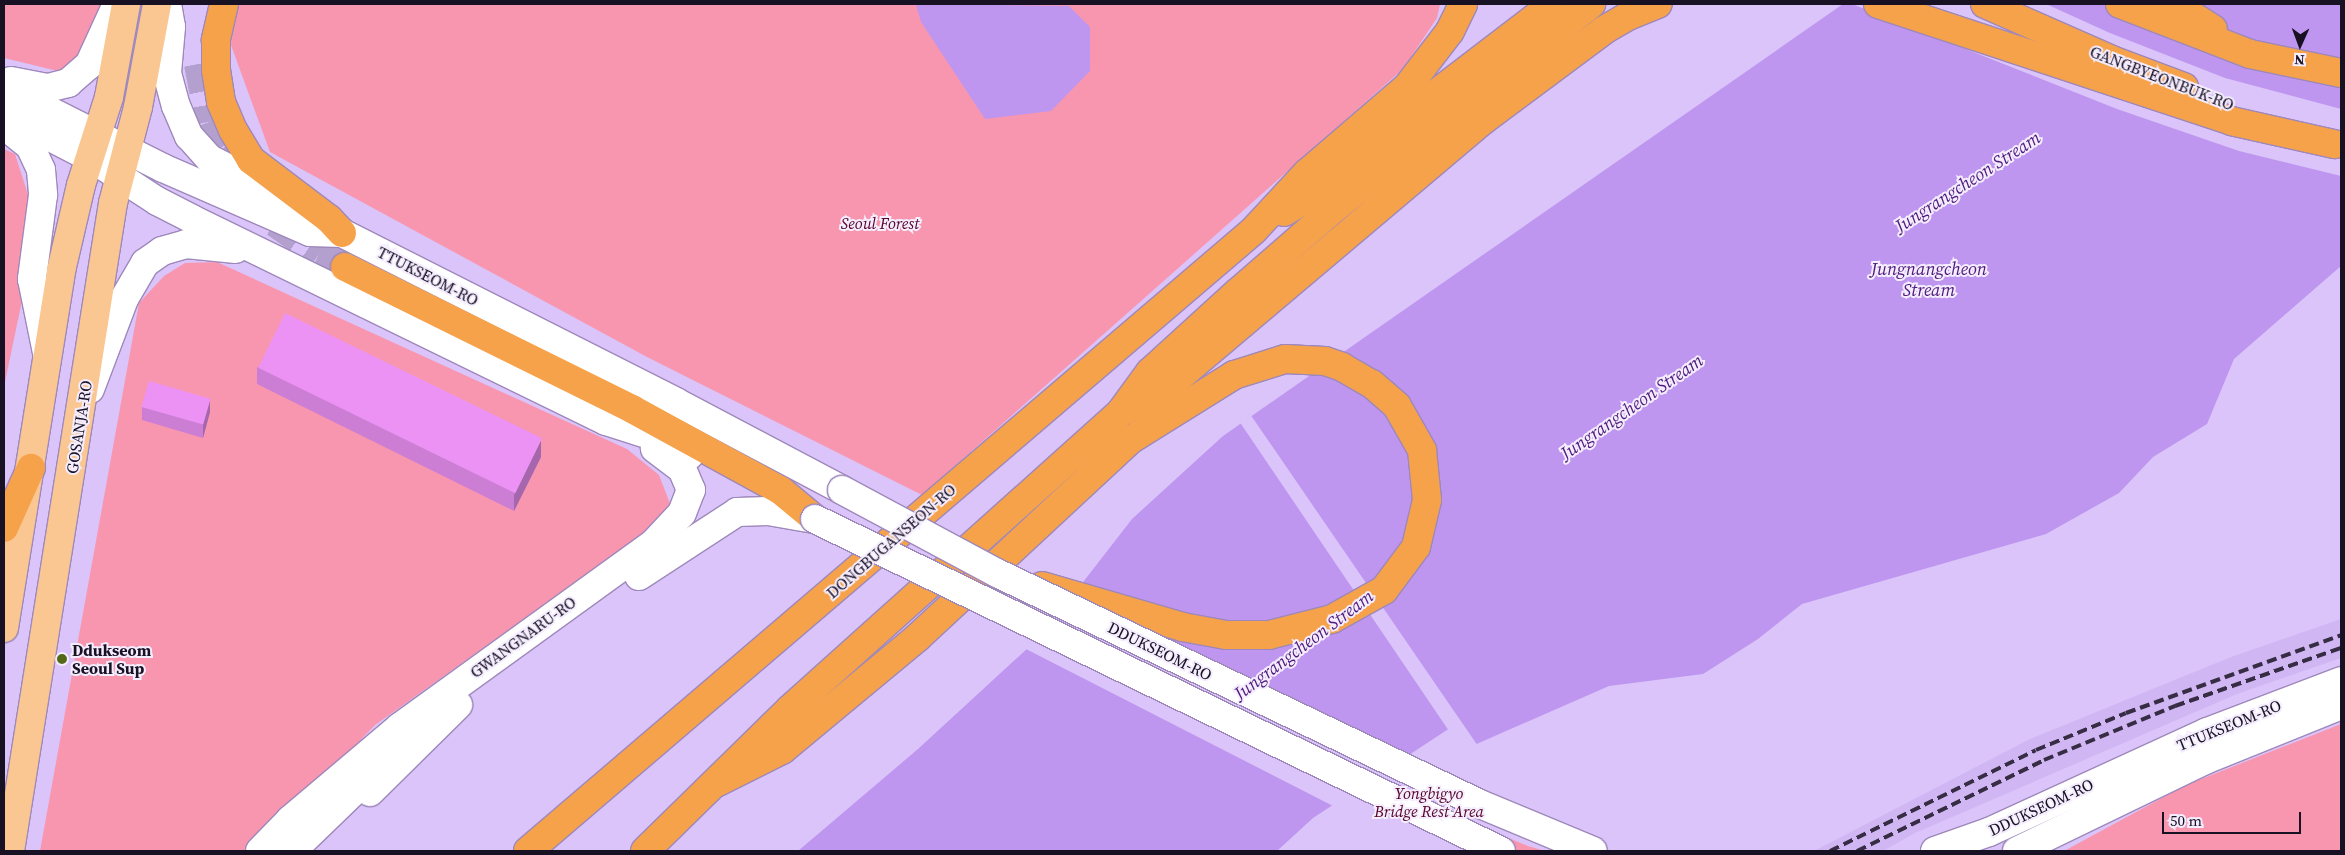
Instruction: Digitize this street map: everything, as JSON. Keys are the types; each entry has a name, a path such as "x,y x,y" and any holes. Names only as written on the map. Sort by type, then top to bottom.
{"highway":[{"path":"198,64 199,37 207,4"},
{"path":"224,4 216,40 216,70 222,102 233,130 252,160 335,226"},
{"path":"1254,230 1307,173 1408,86 1450,31 1463,4"},
{"path":"1254,230 1323,188 1421,105 1553,4"},
{"path":"645,851 718,782 790,709 1120,413 1150,372 1238,292 1337,206 1591,4"},
{"path":"1120,413 1166,388 1482,121 1604,30 1658,4"},
{"path":"1878,4 2231,121 2338,144"},
{"name":"GANGBYEONBUK-RO","path":"1985,4 2112,60 2338,144"},
{"path":"2120,4 2250,54 2341,73"},
{"path":"2174,4 2250,54"},
{"name":"DONGBUGANSEON-RO","path":"528,851 1254,230"},
{"path":"345,266 632,409 780,490 815,519"},
{"path":"718,782 782,750 918,637 1130,440 1199,394 1264,363 1305,359 1342,367 1386,394 1416,435 1427,484 1421,532 1397,577 1367,602 1332,619 1269,635 1226,635 1197,630 997,573"},
{"path":"4,528 31,468"}],"main road":[{"path":"4,80 48,88 68,83 90,65 117,4"},
{"path":"4,628 61,272 81,185 95,146 126,4"},
{"name":"GOSANJA-RO","path":"10,851 124,163 157,4"},
{"path":"167,4 171,27 167,73 176,106 190,136 210,159 335,226"},
{"name":"TTUKSEOM-RO","path":"4,88 124,163 244,203 310,232 335,226 842,490"},
{"name":"TTUKSEOM-RO","path":"4,114 95,146"},
{"path":"4,125 30,146 41,170 42,204 32,279 47,356"},
{"name":"TTUKSEOM-RO","path":"124,163 157,202 606,421 653,436 815,519"},
{"path":"192,219 198,203 224,214 244,203"},
{"path":"82,412 124,299 145,263 162,251 186,244 211,244 232,250 250,248"},
{"name":"GWANGNARU-RO","path":"260,851 290,820 400,727 653,544 682,513 691,490 682,469 648,445 606,421"},
{"name":"DDUKSEOM-RO","path":"842,490 997,573 1480,804 1593,851"},
{"name":"GWANGNARU-RO","path":"292,851 428,723 458,705 651,568 737,512 768,511 815,519"},
{"name":"DDUKSEOM-RO","path":"815,519 1501,851"},
{"name":"TTUKSEOM-RO","path":"2118,771 2207,732 2341,681"},
{"path":"314,851 458,705"},
{"name":"TTUKSEOM-RO","path":"2132,797 2205,760 2341,705"},
{"name":"DDUKSEOM-RO","path":"1935,851 1989,832 2118,771"},
{"name":"DDUKSEOM-RO","path":"2017,851 2132,797"}],"shaded area":[{"path":"2341,619 2341,658 2237,694 1915,833 1883,851 1814,851 2028,740 2231,657"}],"green space":[{"path":"4,4 106,4 95,80 4,58"},
{"name":"Seoul Forest","path":"216,4 1440,4 1437,18 1403,69 922,495 647,357 270,152"},
{"path":"4,149 15,154 31,204 24,291 4,387"},
{"path":"217,262 627,449 659,475 671,506 645,533 375,725 253,851 40,851 139,303 164,276 185,263"},
{"path":"2341,724 2341,851 2064,851 2186,785"},
{"name":"Yongbigyo Bridge Rest Area","path":"1504,836 1528,846 1545,851 1486,851"}],"water":[{"path":"916,4 1069,6 1090,27 1090,71 1051,111 985,119 921,22"},
{"name":"Jungnangcheon Stream","path":"1843,4 2341,4 2341,266 2234,359 2207,424 2153,457 2119,493 2046,534 1802,604 1758,639 1703,674 1609,686 1472,746 1453,726 1313,818 1277,851 798,851 918,749 1042,635 1132,519 1223,436"}],"pier":[{"path":"1852,4 2046,4 2110,33 2225,78 2341,109 2341,176 2239,151 2117,109"},
{"path":"1250,414 1478,746 1471,748 1453,729 1449,731 1239,421"},
{"path":"1076,588 1192,653 1404,761 1335,807 1024,648 1040,633"}],"building":[{"path":"285,313 542,438 515,493 258,368"},
{"path":"149,381 211,399 203,425 142,407"}],"tunnel":[{"path":"198,64 209,122 220,150 239,181"},
{"path":"275,223 319,254 345,267"}],"railway":[{"path":"1830,851 2036,750 2126,713 2341,635"},
{"path":"1857,851 2044,760 2175,706 2341,648"}],"place":[{"name":"Ddukseom Seoul Sup","path":"62,659"}],"water label":[{"name":"Jungrangcheon Stream","path":"1968,182"},
{"name":"Jungrangcheon Stream","path":"1632,407"},
{"name":"Jungrangcheon Stream","path":"1304,645"}]}
